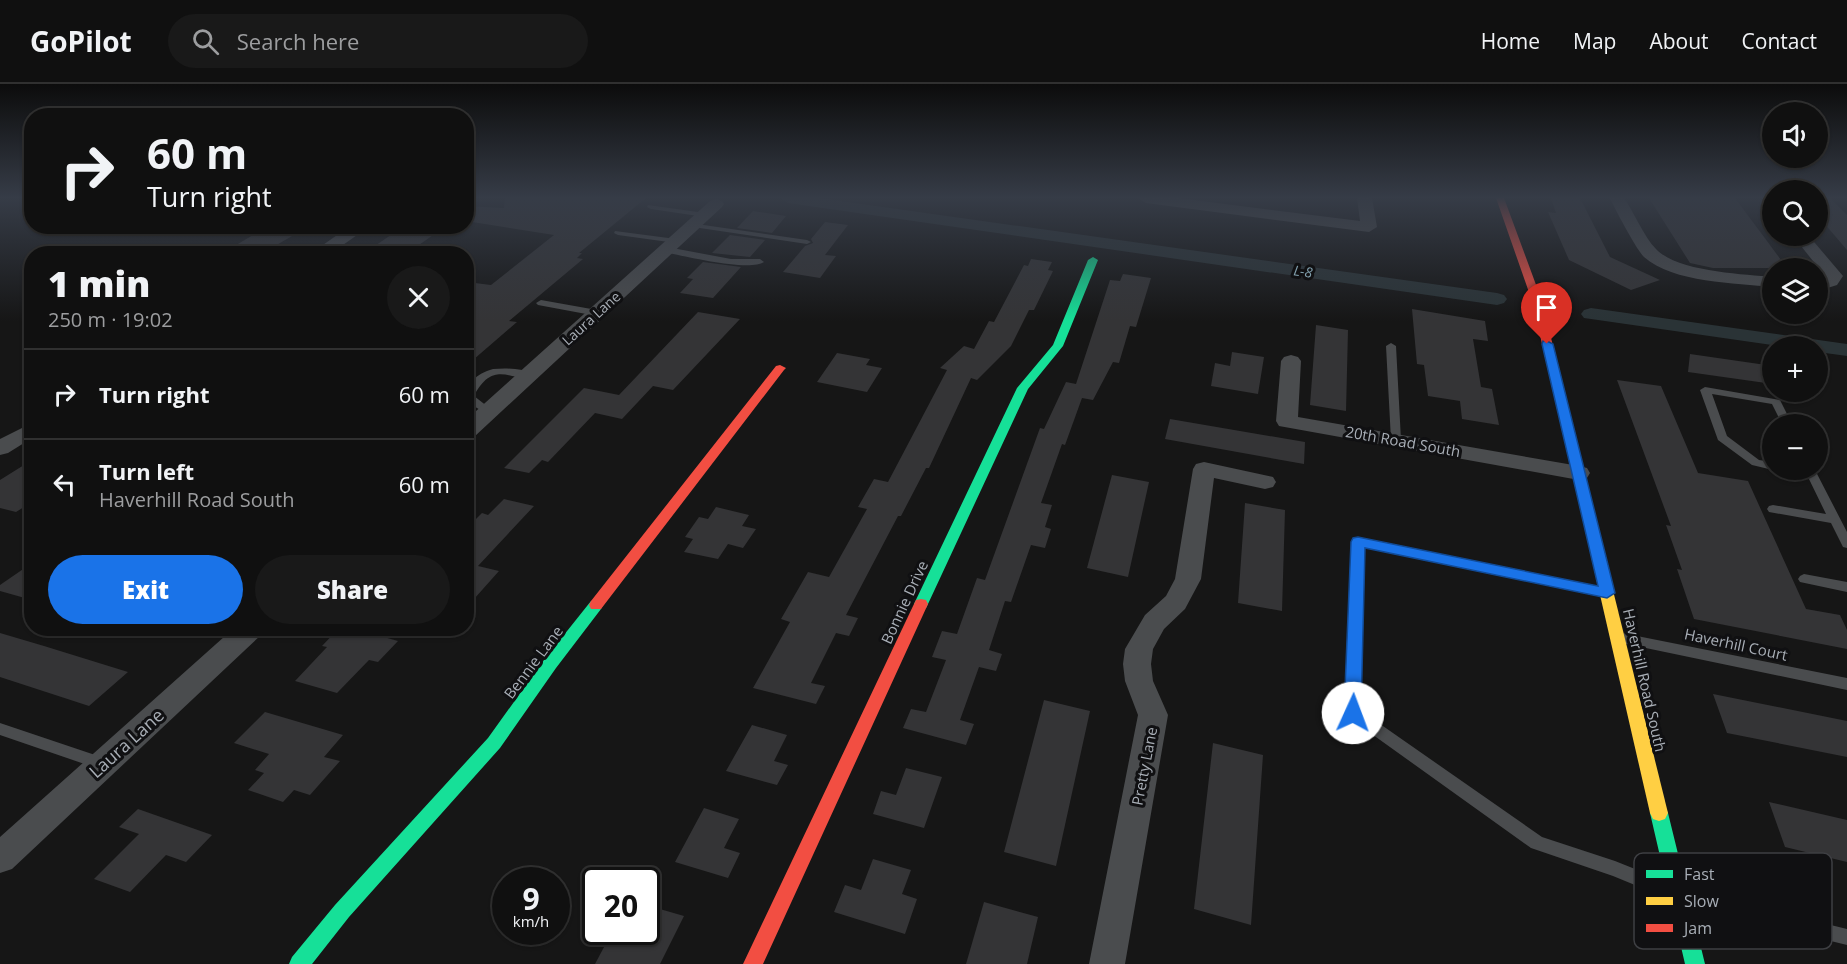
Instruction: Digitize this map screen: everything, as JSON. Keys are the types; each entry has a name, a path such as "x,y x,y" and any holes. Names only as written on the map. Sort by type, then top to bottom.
{"street":[{"name":"Laura Lane","path":"475,422 679,239"},
{"name":"Haverhill Road South","path":"1515,239 1537,301 1669,853"},
{"path":"1642,239 1650,253 1658,259 1695,273 1762,281"},
{"path":"1809,246 1819,258"},
{"name":"Bonnie Drive","path":"753,964 1023,388 1058,346 1093,260"},
{"path":"1828,269 1834,276 1828,282"},
{"name":"20th Road South","path":"1291,361 1287,421 1579,473"},
{"name":"Bennie Lane","path":"299,964 397,849 482,758 550,664 780,368"},
{"path":"0,448 24,434"},
{"name":"Pretty Lane","path":"1107,964 1154,715 1138,681 1139,649 1154,622 1176,602 1188,579 1204,469 1265,482"},
{"name":"Laura Lane","path":"0,858 103,764 235,636"},
{"name":"Haverhill Road South","path":"1692,949 1695,964"}],"lane":[{"path":"643,239 731,262 760,262"},
{"path":"796,239 807,242"},
{"path":"542,303 597,313"},
{"path":"1391,346 1396,440"},
{"path":"474,385 494,371 529,375"},
{"path":"1762,464 1756,463 1722,438 1705,390 1776,402 1782,414"},
{"path":"1815,480 1847,544"},
{"path":"1773,509 1835,520"},
{"path":"1607,593 1358,542 1353,713 1537,843 1634,877"},
{"path":"1804,579 1847,587"},
{"name":"Haverhill Court","path":"1618,637 1847,684"},
{"path":"0,729 103,764"},
{"path":"1832,933 1847,937"}],"building":[{"path":"246,239 287,239 275,246 234,246"},
{"path":"385,239 427,239 417,246 375,246"},
{"path":"549,239 596,239 579,253 582,253 577,258 583,259 509,321 517,322 474,359 474,284 491,285"},
{"path":"726,239 765,240 750,257 712,253"},
{"path":"811,239 837,239 825,255 836,256 820,278 783,272 805,246 813,243"},
{"path":"1560,239 1601,239 1610,257 1660,280 1631,290 1569,260"},
{"path":"1675,239 1762,239 1762,246 1771,246 1780,258 1762,258 1762,268 1713,268 1690,263"},
{"path":"1838,239 1847,239 1847,250"},
{"path":"1031,259 1052,262 1048,270 1053,271 1034,310 1029,310 1011,346 977,380 971,378 929,468 926,468 901,516 898,516 846,615 858,618 849,636 836,633 811,683 825,686 816,704 753,688 790,622 781,619 808,572 829,577 867,509 858,507 874,479 888,482 947,370 940,368 964,346 974,349 989,321 994,322 1024,265 1028,266"},
{"path":"703,262 741,267 713,298 680,293 693,279 687,278"},
{"path":"1123,274 1151,278 1136,327 1130,326 1119,363 1113,362 1093,400 1082,398 1065,445 1062,444 1041,503 1052,505 1045,527 1051,529 1045,548 1031,545 1011,602 1005,601 989,650 1002,654 996,671 979,667 960,720 974,724 966,745 903,728 911,709 926,712 946,660 932,657 942,631 957,634 977,578 985,580 1040,428 1044,429 1066,382 1076,384 1110,280 1120,281"},
{"path":"1412,309 1485,321 1488,341 1473,339 1481,387 1492,389 1499,425 1462,419 1460,401 1428,396 1424,365 1417,364"},
{"path":"698,312 740,319 673,390 653,386 622,419 595,413 548,462 542,460 529,473 504,468 584,388 619,395"},
{"path":"1316,325 1348,330 1346,411 1310,405"},
{"path":"1232,352 1264,357 1258,394 1211,386 1215,363 1230,366"},
{"path":"837,353 870,359 866,365 882,368 867,392 817,382"},
{"path":"1690,354 1762,364 1762,382 1688,372"},
{"path":"1617,380 1661,386 1698,473 1748,481 1806,609 1840,615 1847,630 1847,649 1694,619 1677,569 1682,570 1666,525 1671,526"},
{"path":"1170,419 1305,442 1304,464 1165,439"},
{"path":"24,465 24,507 16,512 0,508 0,480"},
{"path":"1112,475 1149,482 1128,577 1087,568"},
{"path":"504,499 534,506 478,566 499,571 474,599 474,521 482,513 488,515"},
{"path":"1245,503 1285,510 1282,611 1238,603"},
{"path":"716,507 749,515 742,526 756,529 743,548 728,544 718,559 684,552 693,539 685,537 699,517 708,519"},
{"path":"24,568 24,598 0,591 0,585"},
{"path":"0,633 128,672 89,706 0,677"},
{"path":"331,636 380,636 398,641 378,662 369,660 337,693 295,681 327,647 322,646"},
{"path":"1713,694 1847,721 1847,757 1727,733"},
{"path":"1044,700 1090,711 1056,866 1004,852"},
{"path":"265,712 343,735 324,757 340,761 310,795 294,790 283,802 248,790 264,773 255,770 269,754 234,743"},
{"path":"752,725 787,735 774,761 788,765 777,785 726,771"},
{"path":"1213,743 1263,755 1251,925 1194,909"},
{"path":"906,768 942,777 924,828 873,814 881,791 896,795"},
{"path":"1769,802 1847,820 1847,862 1832,858 1832,853 1810,853 1785,847"},
{"path":"704,808 739,819 724,848 740,853 728,878 675,862"},
{"path":"138,809 212,835 186,862 166,855 130,892 94,879 139,834 119,827"},
{"path":"873,859 911,870 902,894 917,899 905,934 834,912 845,885 861,890"},
{"path":"984,902 1038,917 1027,964 966,964"},
{"path":"660,909 684,916 660,964 595,964 605,945 660,945"}],"waterway":[{"name":"L-8","path":"1076,239 1497,299"},
{"name":"L-8","path":"1591,314 1847,350"}],"traffic: fast":[{"path":"921,604 1023,388 1058,346 1093,260"},
{"path":"299,964 342,911 494,743 550,664 596,605"},
{"path":"1659,813 1669,853"},
{"path":"1691,949 1695,964"}],"traffic: slow":[{"path":"1579,477 1659,813"}],"traffic: jam":[{"path":"1515,239 1537,301 1579,477"},
{"path":"596,605 780,368"},
{"path":"753,964 921,604"}],"route":[{"path":"1353,713 1358,542 1607,593 1547,344"}]}
